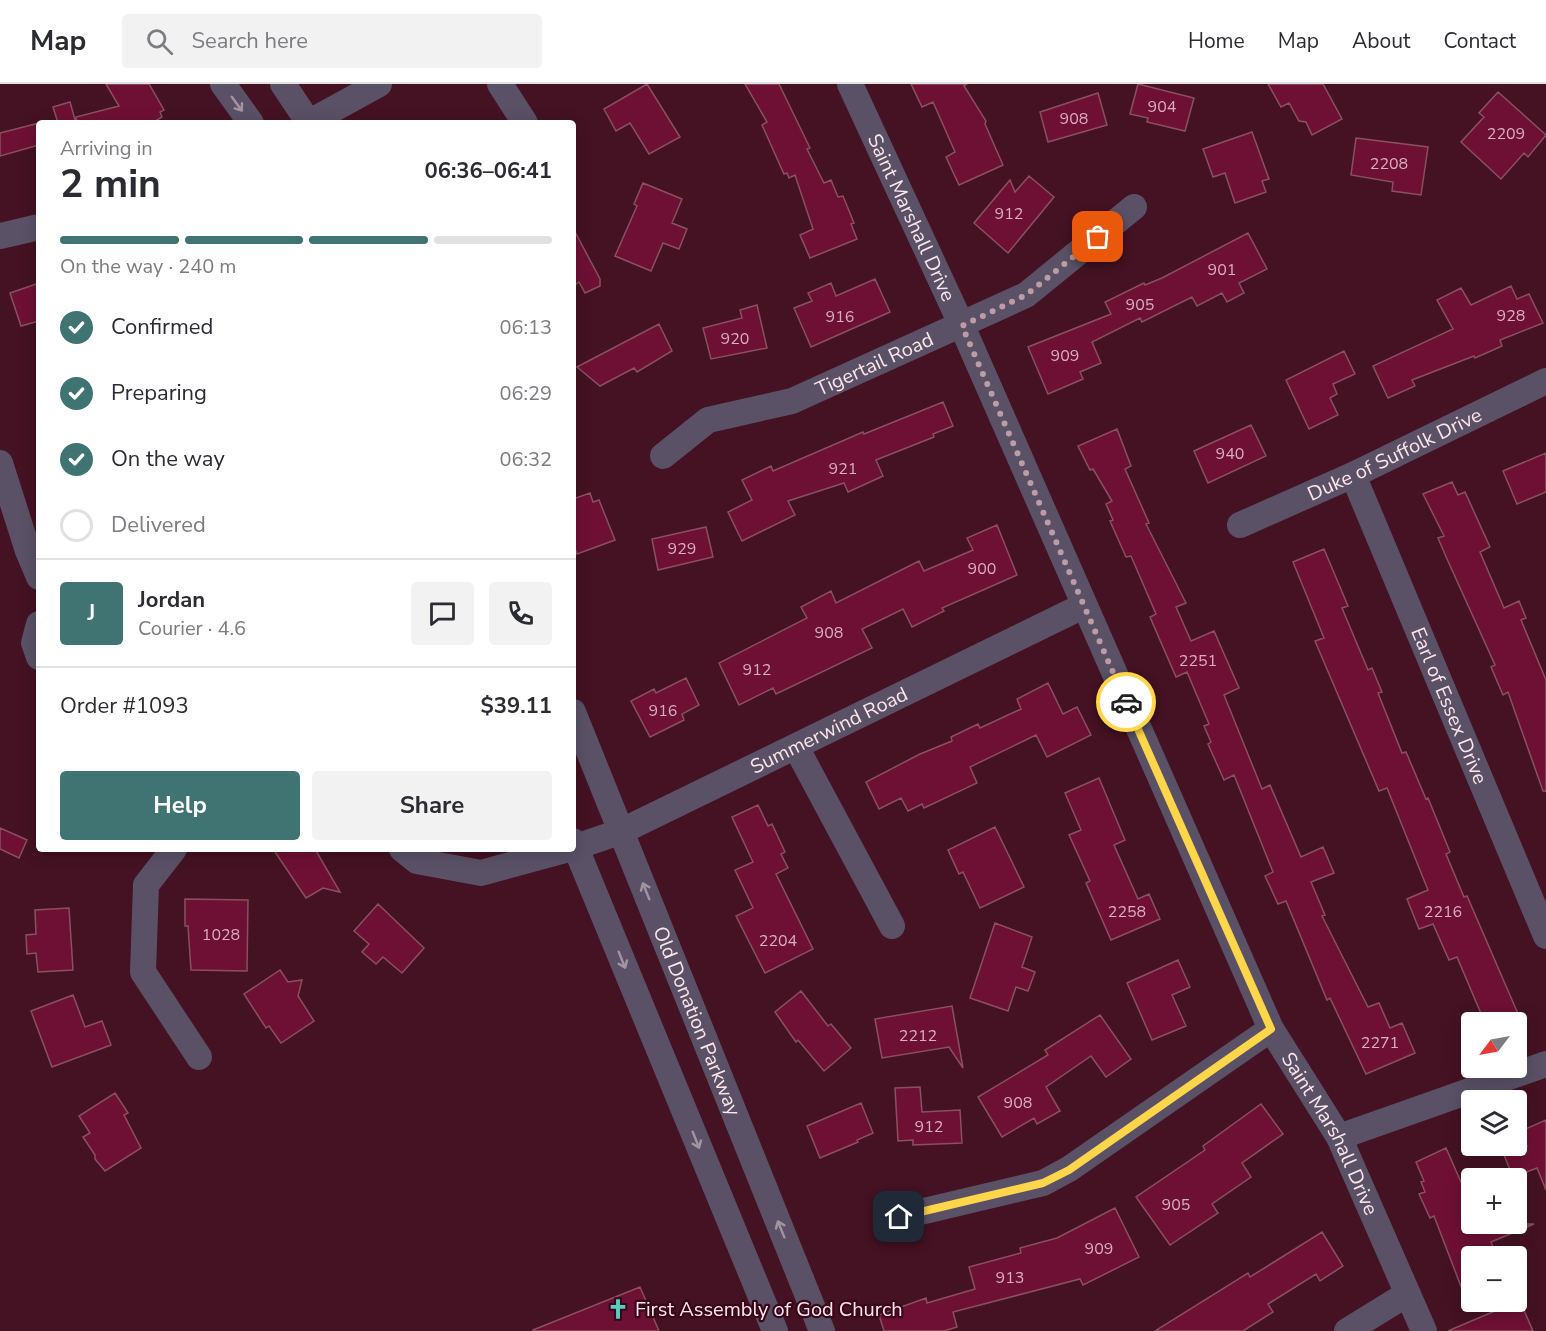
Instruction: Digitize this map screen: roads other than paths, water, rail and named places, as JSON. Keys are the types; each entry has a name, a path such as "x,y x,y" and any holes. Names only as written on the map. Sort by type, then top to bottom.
{"street":[{"path":"223,84 249,120"},
{"path":"283,84 307,120"},
{"path":"314,120 379,84"},
{"path":"500,84 523,120"},
{"name":"Saint Marshall Drive","path":"849,84 962,326 1083,606 1271,1029 1339,1137 1424,1331"},
{"name":"Tigertail Road","path":"663,456 708,420 792,401 962,326 1026,295 1134,207"},
{"path":"0,236 36,228"},
{"name":"Duke of Suffolk Drive","path":"1240,525 1353,475 1546,381"},
{"path":"0,463 36,570"},
{"name":"Earl of Essex Drive","path":"1353,475 1546,936"},
{"name":"Summerwind Road","path":"576,845 622,831 1083,606"},
{"name":"Old Donation Parkway","path":"576,719 822,1331"},
{"path":"796,747 892,926"},
{"path":"172,852 146,885 143,972 199,1057"},
{"name":"Summerwind Road","path":"406,852 417,861 481,873 553,852"},
{"path":"575,852 775,1331"},
{"path":"899,1217 1043,1183 1069,1170 1271,1029"},
{"path":"1339,1137 1546,1064"},
{"path":"1347,1331 1407,1294"}],"place":[{"name":"First Assembly of God Church","path":"618,1309"}]}
